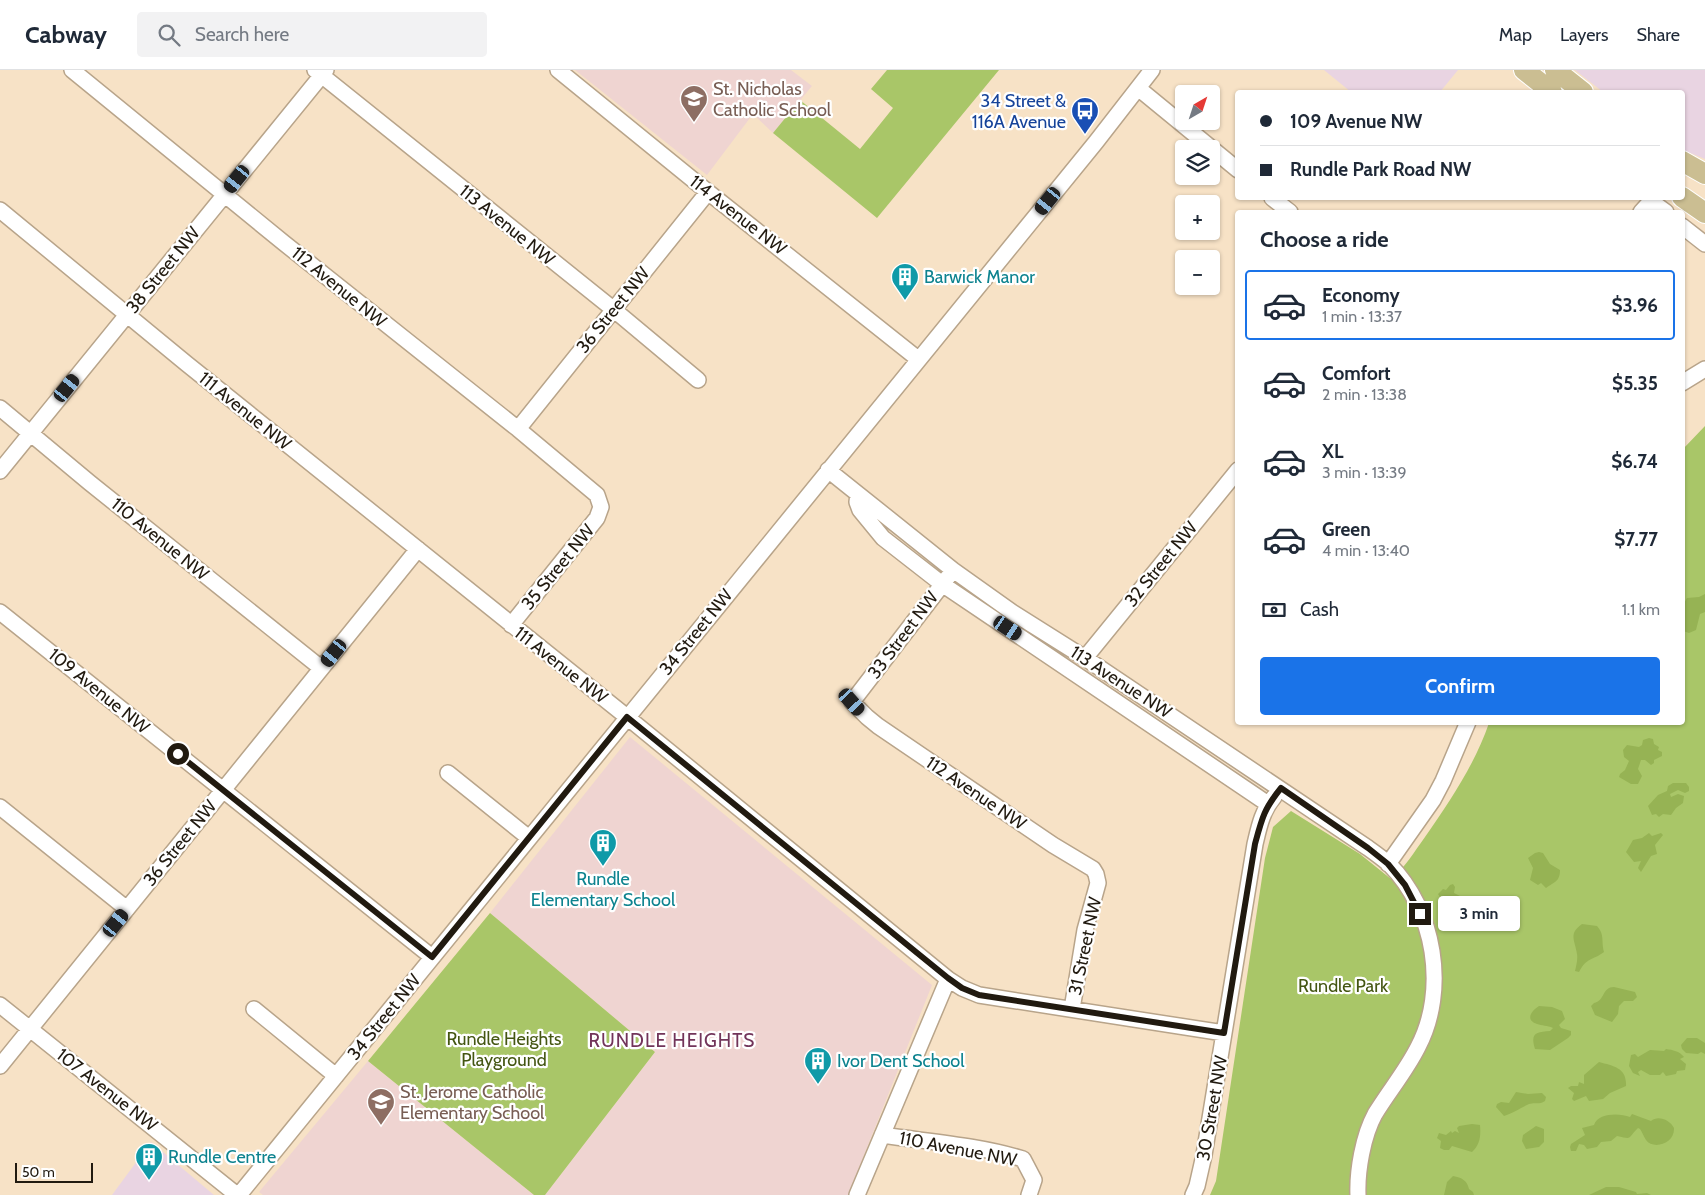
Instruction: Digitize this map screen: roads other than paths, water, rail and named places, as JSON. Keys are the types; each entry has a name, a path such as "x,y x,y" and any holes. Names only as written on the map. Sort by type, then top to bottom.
{"main road":[{"path":"1524,70 1549,90"},
{"path":"1555,70 1580,90"},
{"path":"1685,163 1705,174"},
{"path":"1685,199 1705,212"}],"street":[{"name":"112 Avenue NW","path":"72,70 518,429 597,495 602,506"},
{"name":"114 Avenue NW","path":"558,70 918,359"},
{"name":"34 Street NW","path":"238,1195 1152,70"},
{"name":"38 Street NW","path":"0,471 321,72"},
{"name":"113 Avenue NW","path":"321,72 698,380"},
{"path":"1138,88 1235,168"},
{"name":"36 Street NW","path":"518,429 708,192"},
{"path":"1275,200 1287,210"},
{"path":"1643,210 1651,201 1663,210"},
{"name":"111 Avenue NW","path":"0,210 187,364 962,988 979,995 1224,1033"},
{"path":"1685,228 1705,244"},
{"path":"1685,381 1705,368"},
{"name":"110 Avenue NW","path":"0,408 90,483 322,668"},
{"name":"113 Avenue NW","path":"828,470 953,570 1012,612 1281,788 1368,848 1388,864 1400,878 1413,899 1426,929 1434,961 1434,994 1429,1022 1418,1048 1374,1116 1358,1176 1358,1195"},
{"name":"32 Street NW","path":"1085,658 1235,474"},
{"name":"113 Avenue NW","path":"858,494 856,502 860,510 883,538 942,584 1268,804"},
{"name":"35 Street NW","path":"511,625 597,518 602,506"},
{"name":"36 Street NW","path":"0,1066 418,549"},
{"name":"33 Street NW","path":"852,702 953,570"},
{"name":"109 Avenue NW","path":"0,612 432,957"},
{"name":"112 Avenue NW","path":"852,702 867,718 878,726 1053,845 1093,869 1098,883"},
{"path":"1388,864 1440,787 1454,759 1467,725"},
{"path":"448,772 529,838"},
{"name":"30 Street NW","path":"1193,1195 1204,1155 1255,844 1268,804 1281,788"},
{"path":"0,807 127,909"},
{"name":"31 Street NW","path":"1072,1009 1085,930 1098,883"},
{"path":"857,1195 948,978"},
{"name":"107 Avenue NW","path":"0,1005 238,1195"},
{"path":"254,1009 336,1076"},
{"name":"110 Avenue NW","path":"882,1135 1010,1155 1023,1159 1034,1180 1029,1195"}],"place":[{"name":"St. Nicholas Catholic School","path":"694,123"},
{"name":"34 Street & 116A Avenue","path":"1085,135"},
{"name":"Barwick Manor","path":"905,301"},
{"name":"Rundle Elementary School","path":"603,867"},
{"name":"Ivor Dent School","path":"818,1085"},
{"name":"St. Jerome Catholic Elementary School","path":"381,1126"},
{"name":"Rundle Centre","path":"149,1181"}],"district":[{"name":"RUNDLE HEIGHTS","path":"672,1040"}],"park label":[{"name":"Rundle Park","path":"1343,986"},
{"name":"Rundle Heights Playground","path":"504,1050"}]}
